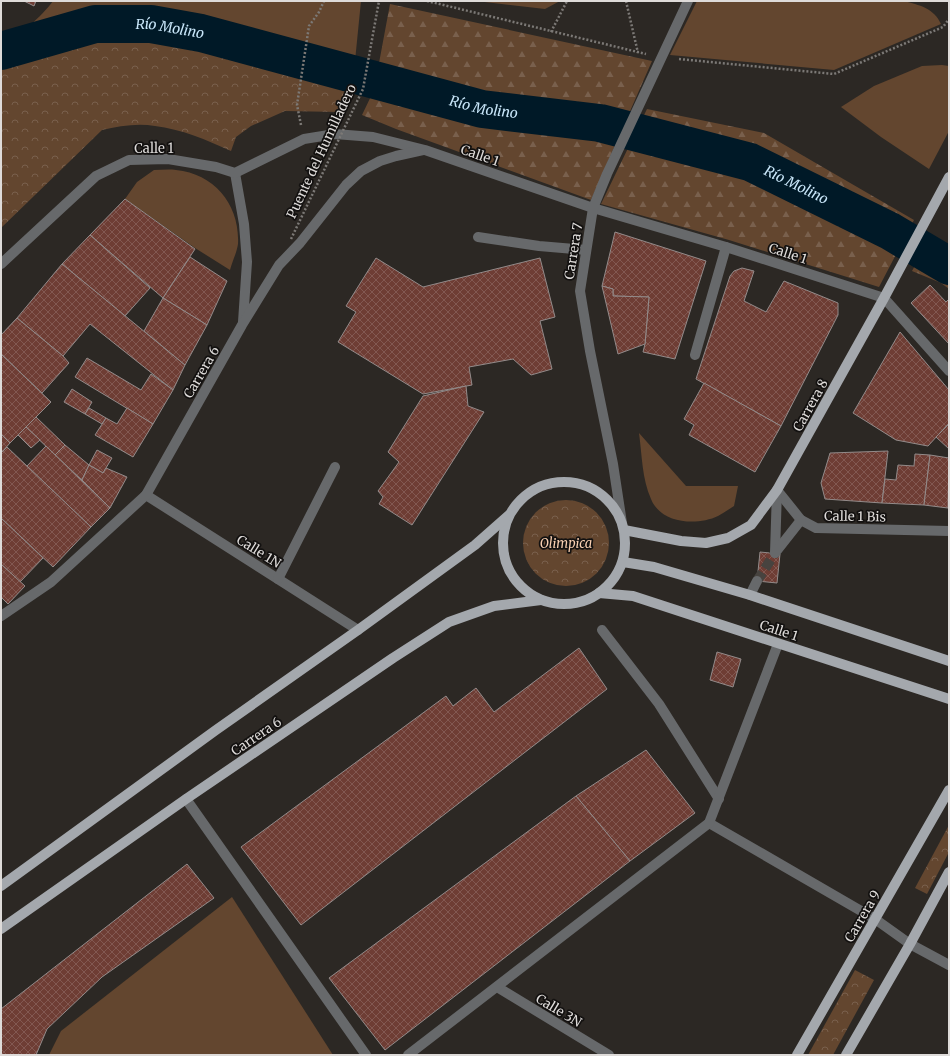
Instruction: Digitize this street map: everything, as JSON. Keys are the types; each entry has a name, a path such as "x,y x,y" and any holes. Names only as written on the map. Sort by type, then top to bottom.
{"main road":[{"name":"Carrera 8","path":"623,526 681,541 706,543 728,538 751,525 777,490 884,298 949,177"},
{"path":"1,886 475,545 510,515 522,499 538,488 558,482 578,484 597,491 612,505 623,526 625,546 622,562 613,580 599,593 581,602 561,604 541,600 524,589 510,573 504,554 503,534 510,515"},
{"name":"Calle 1","path":"622,562 654,567 750,594 949,661"},
{"name":"Calle 1","path":"599,593 633,596 949,699"},
{"name":"Carrera 6","path":"1,929 186,799 393,658 449,622 494,606 541,600"},
{"name":"Carrera 9","path":"797,1055 949,790"},
{"path":"846,1055 910,944 949,872"}],"street":[{"name":"Carrera 7","path":"623,526 613,464 590,351 580,291 593,208 607,174 688,1"},
{"name":"Calle 1","path":"1,264 96,176 129,160 168,159 216,166 235,173 304,139 335,134 373,137 425,150 593,208 726,247 884,298"},
{"name":"Carrera 6","path":"1,616 51,582 146,495 242,325 279,265 300,243 346,185 362,171 380,161 425,150"},
{"path":"235,173 244,224 246,262 242,325"},
{"path":"478,237 539,246 586,250"},
{"path":"695,355 726,247"},
{"path":"884,298 949,371"},
{"path":"278,579 335,467"},
{"path":"777,490 775,553 802,520"},
{"name":"Calle 1 Bis","path":"777,490 802,520 816,528 949,531"},
{"name":"Calle 1N","path":"146,495 358,630"},
{"path":"750,594 757,581"},
{"path":"602,630 659,704 719,799"},
{"path":"410,1054 709,823 778,644"},
{"path":"186,799 366,1055"},
{"path":"709,823 875,919 910,944 949,965"},
{"name":"Calle 3N","path":"497,987 609,1055"}],"path":[{"path":"297,105 309,26 319,12 324,1"},
{"name":"Puente del Humilladero","path":"291,239 362,89 379,1"},
{"path":"427,1 661,60 834,74 943,27 949,19"},
{"path":"551,32 567,1"},
{"path":"626,1 638,53"}],"green space":[{"path":"53,1 361,1 353,81 261,59 110,34 57,43 1,66 1,44 15,37 29,26"},
{"path":"476,1 560,1 545,9"},
{"path":"697,1 904,1 926,8 934,14 941,24 834,70 670,55"},
{"path":"390,4 652,61 591,200 396,129 362,115 374,90"},
{"path":"110,34 149,36 190,41 290,67 353,81 339,112 285,111 251,126 236,137 231,151 194,136 165,127 135,125 102,130 1,228 1,66 57,43"},
{"path":"922,66 949,66 949,131 929,169 881,137 841,107 874,86"},
{"path":"647,109 764,133 914,220 879,287 729,240 601,204"},
{"path":"154,170 173,170 190,173 213,185 222,194 230,205 238,230 238,244 230,270 195,248 125,199 137,182"},
{"path":"930,238 949,250 949,289 941,283 912,271"},
{"path":"639,433 686,486 738,486 734,506 718,516 700,521 680,521 663,514 656,507 648,491 644,475"},
{"name":"Olimpica","path":"566,500 583,503 597,512 606,526 609,543 606,560 597,574 583,583 566,586 549,583 535,574 526,560 523,543 526,526 535,512 549,503"},
{"path":"949,825 949,852 927,894 915,888"},
{"path":"232,897 333,1055 49,1055 61,1031"},
{"path":"855,970 874,980 833,1055 808,1055"}],"building":[{"path":"24,1 36,1 34,6"},
{"path":"125,199 195,249 163,298 90,235"},
{"path":"615,232 706,261 675,359 643,352 649,297 613,296 613,289 602,286"},
{"path":"90,235 150,288 125,316 62,264"},
{"path":"190,257 227,281 207,325 163,298"},
{"path":"376,258 423,287 540,258 555,317 540,321 552,369 531,375 513,359 469,367 472,385 423,394 338,342 356,312 346,306"},
{"path":"62,264 185,365 173,390 90,324 63,356 17,318"},
{"path":"742,268 754,271 744,301 766,312 784,281 838,303 838,315 781,426 696,379 730,276 734,271"},
{"path":"930,285 946,302 949,299 949,344 911,303"},
{"path":"602,286 613,289 613,296 649,297 645,344 618,354"},
{"path":"163,298 207,325 185,365 144,331"},
{"path":"17,318 63,356 69,363 42,393 1,354 1,335"},
{"path":"900,332 949,390 949,423 928,446 896,440 853,413"},
{"path":"1,354 51,402 10,443 1,434"},
{"path":"87,358 141,390 151,374 173,390 153,424 75,377"},
{"path":"704,383 781,426 755,472 689,435 694,425 684,419"},
{"path":"466,386 468,406 484,412 412,525 379,504 383,497 378,491 399,462 388,452 423,396"},
{"path":"72,389 92,402 85,414 64,402"},
{"path":"89,408 106,418 102,424 85,414"},
{"path":"127,408 153,424 133,457 95,435 106,418 117,424"},
{"path":"36,417 65,445 55,455 26,427"},
{"path":"949,424 949,449 936,437"},
{"path":"26,427 40,440 31,448 18,435"},
{"path":"1,434 10,443 1,453"},
{"path":"65,445 89,465 82,480 55,455"},
{"path":"46,446 110,508 91,527 27,466"},
{"path":"7,447 91,527 53,567 1,518 1,453"},
{"path":"97,450 112,458 103,473 89,465"},
{"path":"888,451 882,503 825,499 821,483 830,453"},
{"path":"915,454 930,455 924,505 882,503 885,479 896,480 898,465 914,466"},
{"path":"930,455 949,458 948,508 924,505"},
{"path":"89,465 103,473 106,468 127,477 110,508 82,480"},
{"path":"1,518 43,558 20,582 1,564"},
{"path":"760,552 780,554 777,583 757,581"},
{"path":"2,565 25,586 8,604 1,597"},
{"path":"579,648 607,689 301,925 241,847 446,696 453,706 476,688 494,712"},
{"path":"717,652 741,659 733,687 710,680"},
{"path":"646,750 695,813 630,861 576,796"},
{"path":"576,796 630,861 385,1050 329,978"},
{"path":"187,864 214,898 102,977 47,1029 36,1055 1,1055 1,1009"}],"waterway":[{"name":"Río Molino","path":"1,51 95,24 151,24 201,33 482,109 600,123 750,162 890,231 949,266"}],"tunnel":[{"path":"757,581 775,553"}]}
